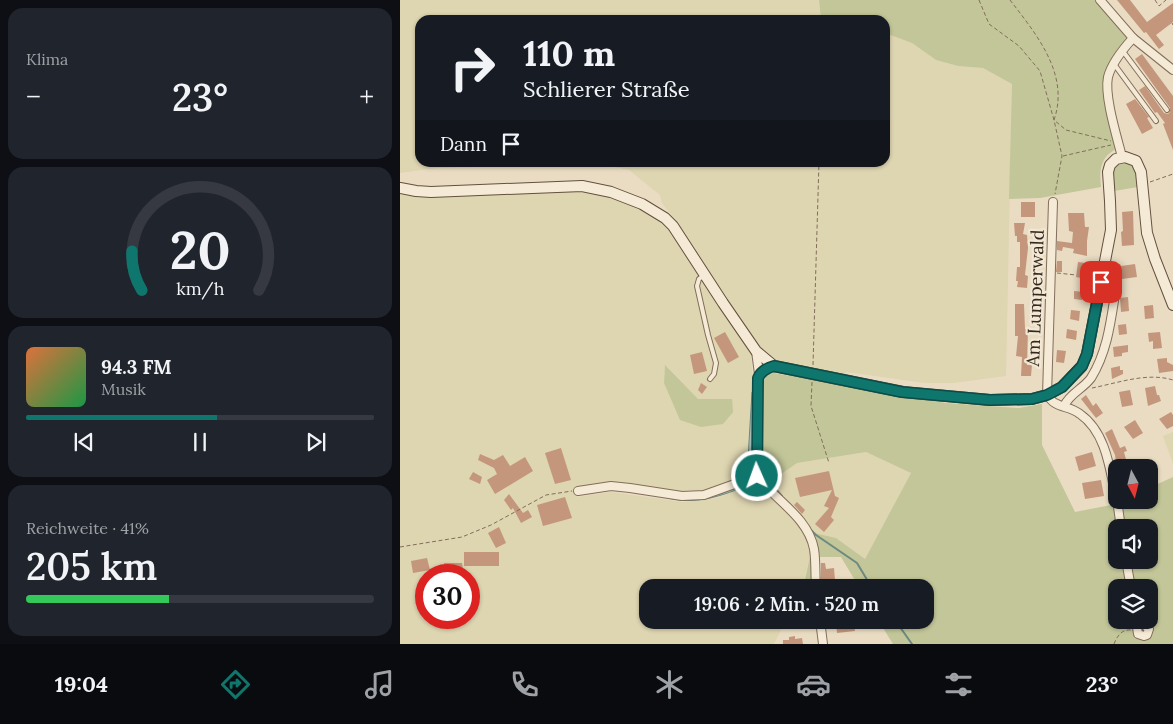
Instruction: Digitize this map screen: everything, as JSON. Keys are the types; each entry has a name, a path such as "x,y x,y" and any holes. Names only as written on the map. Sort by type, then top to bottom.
{"main road":[{"path":"400,188 416,192 431,192 582,186 635,201 665,218 682,238 756,351 774,366 902,392 1009,401 1032,399 1047,395 1062,387 1082,366 1087,354 1111,230 1108,172 1110,164 1116,159 1122,157 1130,158 1139,165 1147,233 1154,259 1173,305"}],"street":[{"path":"1100,0 1133,38 1173,70"},
{"path":"1122,157 1109,100 1108,77 1122,50 1133,38"},
{"name":"Am Lumperwald","path":"1047,395 1054,202"},
{"path":"1064,406 1068,397 1090,379 1100,360 1106,344 1116,288"},
{"path":"756,351 759,374 757,476 796,515 807,530 814,548 816,579"},
{"path":"759,374 767,368 774,366"},
{"path":"1047,395 1053,403 1072,408 1086,418 1098,436 1108,463"},
{"path":"578,490 611,486 682,496 704,495 757,476"},
{"path":"821,629 823,644"},
{"path":"1140,636 1147,635 1149,629"}],"lane":[{"path":"1122,50 1166,110"},
{"path":"1114,64 1156,121"},
{"path":"704,274 699,279 697,286 716,363 714,374 710,379"}],"path":[{"path":"979,0 989,24 1019,46 1040,71 1062,156 1054,202"},
{"path":"1010,0 1045,47 1057,76 1058,110 1054,120"},
{"path":"1155,0 1159,6 1166,0"},
{"path":"1054,120 1066,130 1119,143"},
{"path":"1062,156 1119,143"},
{"path":"819,167 811,406 829,463"},
{"path":"1142,184 1173,174"},
{"path":"1062,274 1076,275"},
{"path":"1092,388 1148,377 1161,377 1173,380"},
{"path":"400,547 462,537 546,495 578,490"},
{"path":"1114,644 1118,636 1127,630 1140,636"}],"shaded area":[{"path":"400,0 819,0 820,15 415,15 415,167 473,167 437,168 400,173"},
{"path":"890,35 912,43 936,60 958,66 983,68 1012,84 1006,376 953,383 925,383 846,372 845,376 808,370 775,360 757,347 662,203 660,195 629,170 614,167 890,167"},
{"path":"570,191 608,196 655,217 671,231 751,350 753,389 747,475 712,489 683,493 616,484 578,491 577,497 611,492 682,502 717,498 751,484 765,490 804,532 811,548 804,579 639,579 639,629 782,629 774,644 400,644 400,192 424,197","holes":["666,366 698,399 664,383"]},
{"path":"1173,432 1173,464 1163,436"},
{"path":"866,452 911,473 865,559 836,538 810,532 767,484 797,463"}],"green space":[{"path":"819,0 1100,0 1133,38 1108,77 1120,148 1105,158 1100,174 1101,187 1040,198 1009,199 1012,84 983,68 958,66 936,60 912,43 890,35 890,15 820,15"},
{"path":"1124,161 1133,168 1138,187 1114,191 1113,178 1115,170"},
{"path":"665,365 698,399 732,399 733,412 723,424 701,427 680,420 664,383"},
{"path":"774,373 946,403 1019,408 1042,404 1042,445 1075,512 1108,506 1108,509 1158,509 1158,484 1173,477 1173,644 893,644 884,629 934,629 934,579 854,579 841,557 817,557 810,532 836,538 865,559 911,473 866,452 797,463 767,484 759,468 761,382 766,374"},
{"path":"810,557 812,579 805,579"}],"water":[{"path":"752,392 755,392 753,462 752,470 747,475"},
{"path":"749,481 751,484 730,492 698,500 675,500 664,497 664,495 688,498"}],"building":[{"path":"1117,0 1130,0 1147,22 1173,3 1173,22 1156,35 1164,45 1159,49"},
{"path":"1142,54 1173,96 1173,150 1163,124 1165,123 1157,112 1155,113 1139,90 1145,86 1164,113 1168,114 1170,112 1170,108 1135,59"},
{"path":"1135,99 1149,117 1147,118 1153,128 1142,134 1126,104"},
{"path":"1021,202 1035,202 1035,217 1021,217"},
{"path":"1133,211 1134,245 1122,246 1122,212"},
{"path":"1068,213 1084,213 1085,227 1089,227 1087,256 1073,253 1074,249 1063,247 1062,251 1057,250 1057,241 1072,243 1073,232 1069,231"},
{"path":"1014,223 1025,223 1023,234 1027,235 1028,248 1025,275 1028,276 1027,288 1017,287 1017,267 1020,267 1020,242 1017,242 1017,236 1015,236"},
{"path":"1057,261 1062,261 1062,272 1056,272"},
{"path":"1078,262 1086,263 1086,266 1088,266 1086,279 1076,277"},
{"path":"1120,264 1121,266 1135,264 1137,277 1122,279 1122,282 1115,282 1113,265"},
{"path":"1074,291 1083,292 1082,300 1074,299"},
{"path":"1128,297 1129,311 1121,312 1120,298"},
{"path":"1015,304 1024,304 1025,329 1028,329 1027,365 1032,365 1031,376 1021,376 1022,357 1016,356 1018,336 1015,336"},
{"path":"1153,305 1154,318 1145,319 1144,306"},
{"path":"1071,310 1080,311 1079,321 1070,319"},
{"path":"1126,324 1127,334 1119,335 1118,325"},
{"path":"1067,329 1077,331 1076,340 1066,338"},
{"path":"725,332 739,357 728,363 714,338"},
{"path":"1160,332 1162,348 1153,349 1153,341 1149,342 1148,333"},
{"path":"1128,345 1128,352 1122,353 1122,356 1114,357 1113,347"},
{"path":"1057,350 1066,351 1064,363 1056,362"},
{"path":"702,352 707,371 694,374 690,355"},
{"path":"1167,358 1167,362 1173,365 1173,371 1159,373 1157,359"},
{"path":"1120,366 1123,374 1112,379 1111,368"},
{"path":"701,383 707,387 702,394 698,390"},
{"path":"1155,386 1161,401 1148,406 1145,388"},
{"path":"1130,390 1133,405 1122,407 1119,392"},
{"path":"1086,395 1093,406 1096,403 1103,413 1096,418 1081,399"},
{"path":"1171,412 1173,415 1173,426 1167,429 1159,419"},
{"path":"1135,420 1143,433 1133,439 1124,427"},
{"path":"1112,429 1120,448 1125,446 1127,451 1124,452 1126,459 1116,459 1105,433"},
{"path":"561,448 571,480 555,484 545,453"},
{"path":"1092,452 1096,466 1079,471 1075,457"},
{"path":"480,454 494,460 503,455 510,466 525,457 533,471 495,494 487,480 497,474 494,468 478,460"},
{"path":"829,471 835,496 839,498 831,517 834,520 824,532 815,524 829,508 824,506 832,490 800,497 795,478"},
{"path":"473,472 482,477 480,484 469,479"},
{"path":"1101,480 1104,496 1085,499 1082,483"},
{"path":"509,494 523,513 528,510 532,517 521,523 513,508 511,510 504,500"},
{"path":"565,497 572,518 543,526 537,505"},
{"path":"797,502 805,510 802,514 794,505"},
{"path":"499,527 506,543 496,548 488,533"},
{"path":"464,552 499,552 499,566 464,564"},
{"path":"427,558 428,564 415,564 415,573 413,573 411,561"},
{"path":"462,563 462,564 444,564"},
{"path":"821,563 825,563 826,569 834,568 835,579 821,579"},
{"path":"837,629 855,629 855,631 837,633"},
{"path":"795,636 795,639 802,638 803,644 783,644 783,640 789,640 789,637"}],"waterway":[{"path":"763,475 782,496"},
{"path":"811,530 857,563 867,579"},
{"path":"901,629 912,644"}],"route":[{"path":"757,476 758,378 759,374 767,368 774,366 902,392 1009,401 1032,399 1047,395 1062,387 1082,366 1087,354 1101,282"}]}
